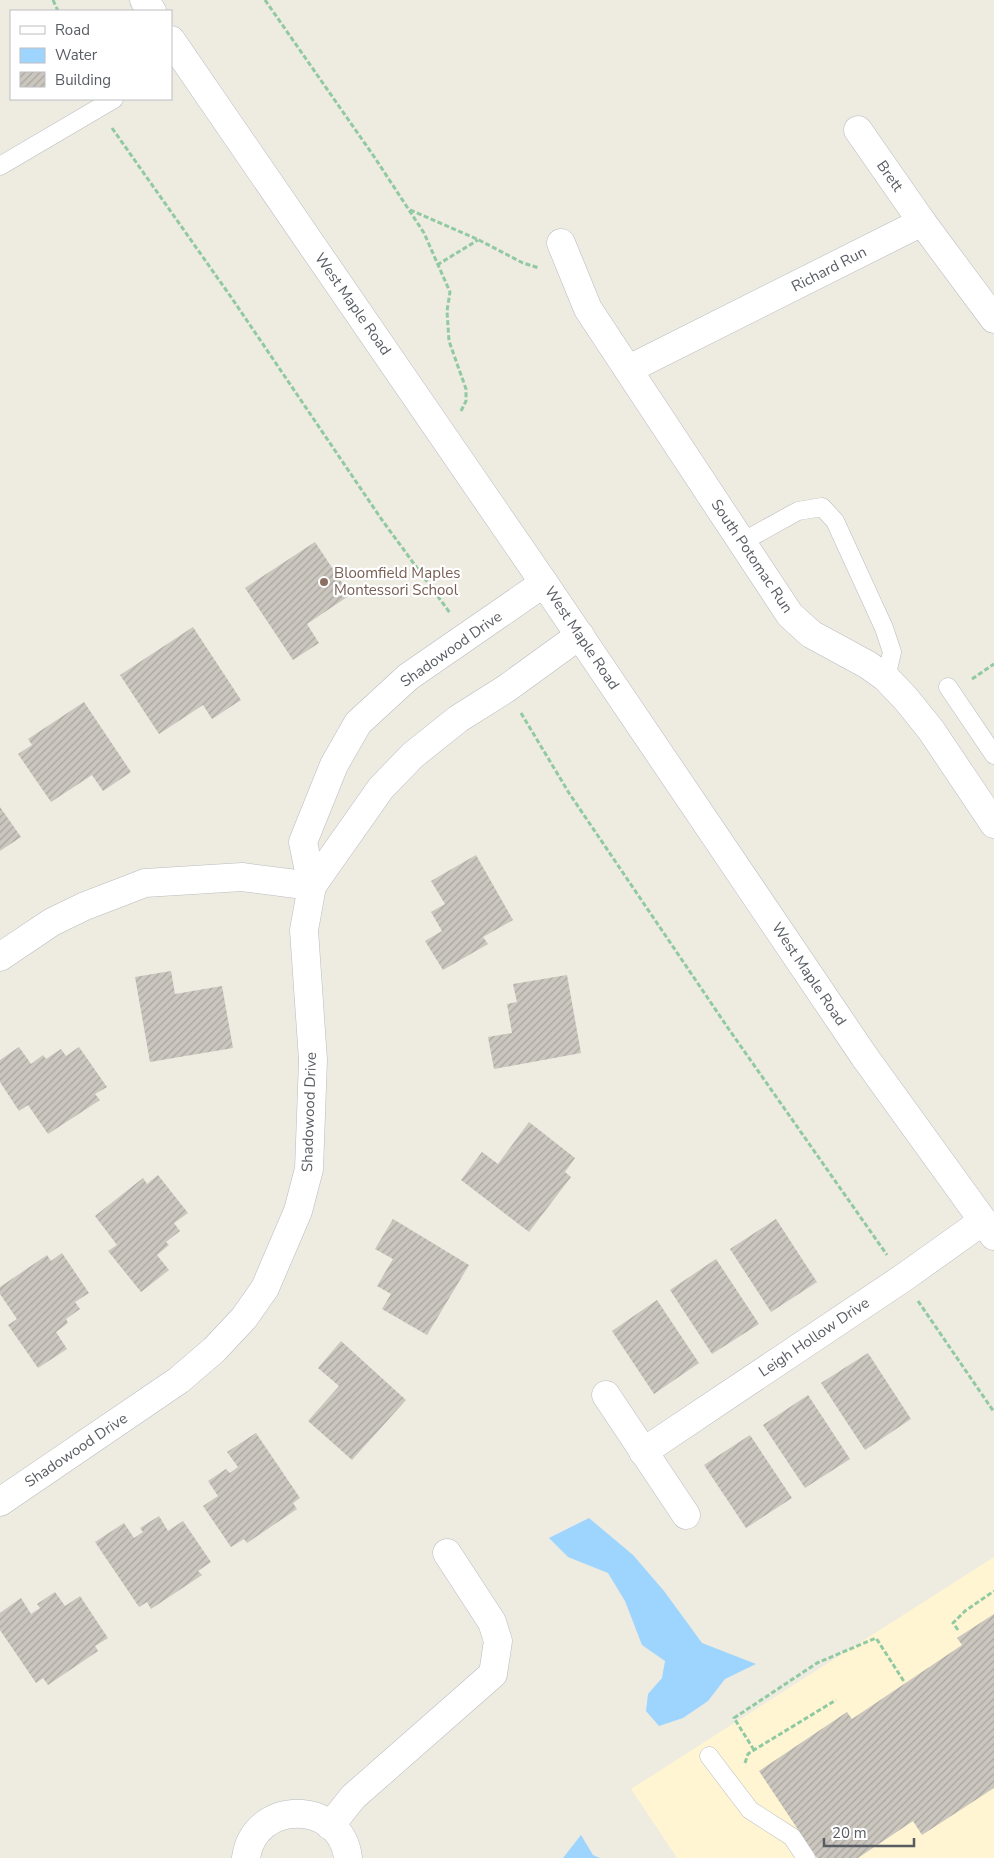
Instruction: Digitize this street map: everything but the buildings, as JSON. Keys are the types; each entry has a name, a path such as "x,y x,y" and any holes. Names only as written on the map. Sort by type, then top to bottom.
{"street":[{"name":"West Maple Road","path":"175,54 437,427 864,1056 988,1228"},
{"name":"Brett","path":"858,130 922,222"},
{"path":"922,222 994,319"},
{"name":"Richard Run","path":"629,369 922,222"},
{"name":"South Potomac Run","path":"561,243 588,309 790,615 811,634 868,665 886,678 931,730 989,806"},
{"name":"Shadowood Drive","path":"0,1502 179,1380 214,1350 244,1318 265,1288 298,1211 309,1169 313,1060 304,930 312,886 303,842 334,765 358,723 408,677 544,583"},
{"name":"Shadowood Drive","path":"312,886 381,788 413,755 458,719 507,688 580,635"},
{"path":"0,957 52,922 85,906 145,883 242,877 312,886"},
{"name":"Leigh Hollow Drive","path":"643,1452 903,1278 988,1228"},
{"path":"606,1396 686,1515"},
{"path":"330,1826 353,1796 493,1674 498,1641 492,1622 447,1553"},
{"path":"246,1858 247,1850 254,1834 266,1823 282,1815 299,1813 316,1816 330,1826 342,1839 348,1858"}],"lane":[{"path":"0,166 112,100"},
{"path":"742,542 798,511 822,508 835,521 884,628 892,652 886,678"},
{"path":"948,687 994,755"},
{"path":"709,1756 750,1810 792,1837 806,1858"}],"path":[{"path":"265,0 375,158 424,233 450,292 447,312 449,342 466,389 466,401 462,410 437,427"},
{"path":"98,108 231,297 382,520 452,616"},
{"path":"408,210 479,240 523,263 546,270 572,270"},
{"path":"438,265 479,240"},
{"path":"519,707 527,725 569,793 728,1028 994,1412"},
{"path":"958,1630 953,1623 965,1611 994,1591"},
{"path":"754,1750 734,1718 817,1663 876,1638 906,1683"},
{"path":"747,1769 745,1761 748,1754 836,1700"}],"shaded area":[{"path":"994,1557 994,1858 677,1858 631,1789"}],"water":[{"path":"589,1518 633,1555 664,1591 702,1643 756,1664 725,1679 708,1701 683,1718 659,1726 646,1711 648,1694 662,1678 665,1661 642,1645 625,1601 608,1573 568,1557 549,1538"},
{"path":"581,1835 593,1855 600,1858 563,1858"}],"place":[{"name":"Bloomfield Maples Montessori School","path":"324,582"}]}
